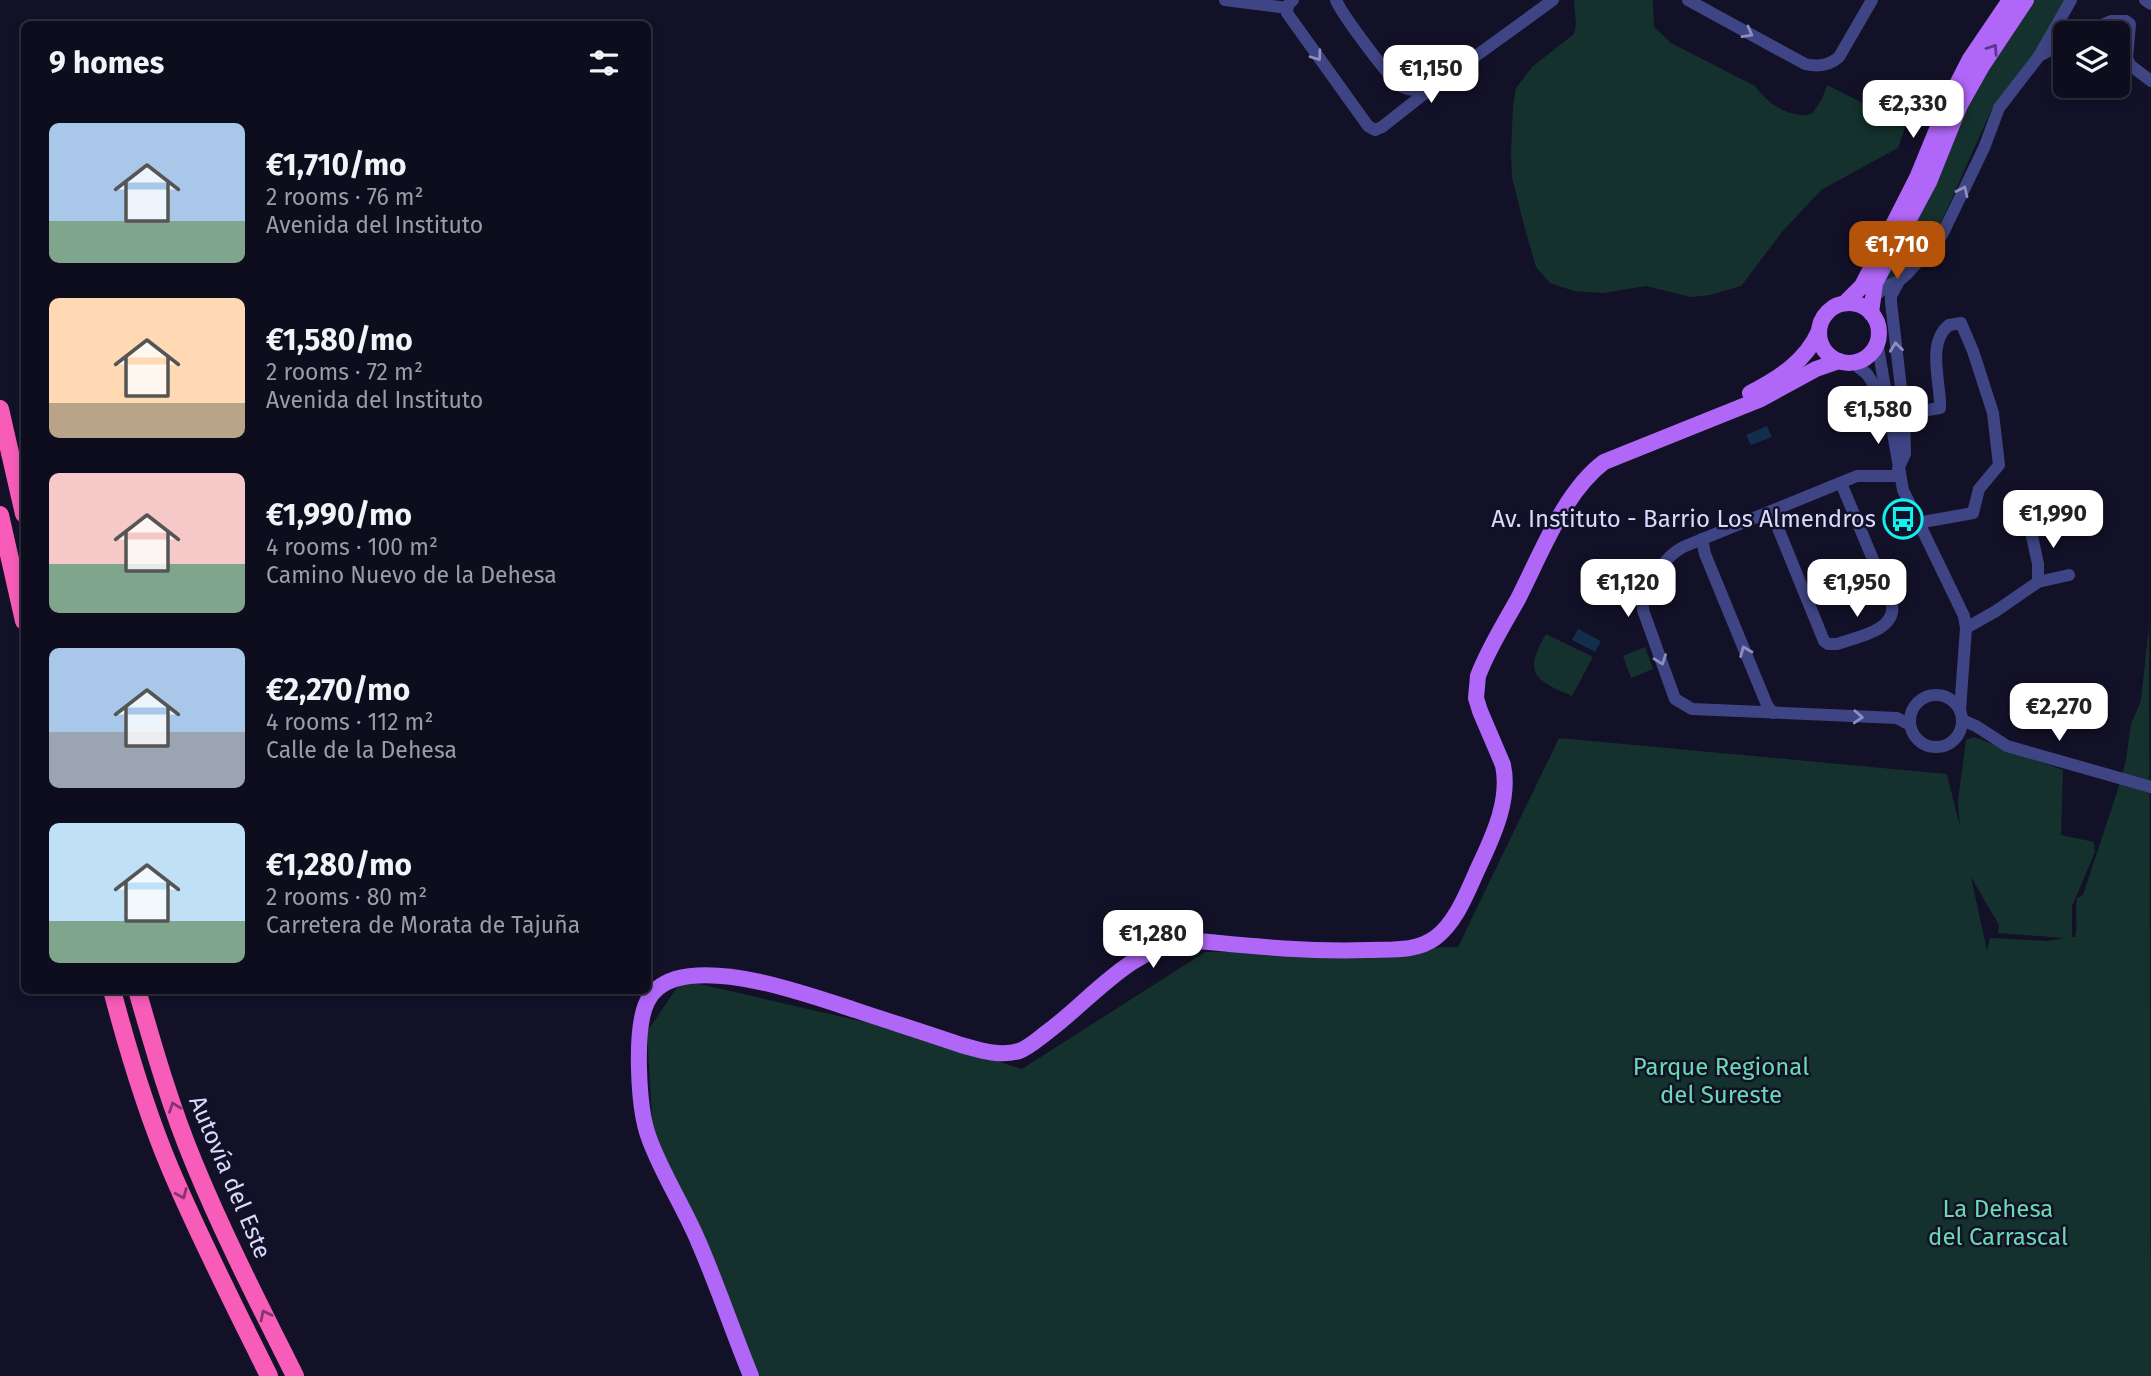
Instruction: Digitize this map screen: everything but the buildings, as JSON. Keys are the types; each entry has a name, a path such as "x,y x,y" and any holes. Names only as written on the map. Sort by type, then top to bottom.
{"highway":[{"path":"0,409 21,501"},
{"path":"0,515 21,608"},
{"name":"Autovía del Este","path":"113,994 132,1066 170,1167 269,1376"},
{"name":"Autovía del Este","path":"138,994 157,1061 193,1161 237,1259 295,1376"}],"main road":[{"path":"1689,427 1755,391 1796,364 1813,345 1828,311 1845,303 1862,286 1917,178 1970,59 2010,0"},
{"path":"751,1376 699,1241 656,1154 646,1127 640,1095 641,1032 644,1010 656,991 664,984 689,977 768,983 981,1051 1007,1053 1022,1051 1054,1028 1140,957 1151,950 1175,942 1188,940 1293,951 1401,949 1425,944 1441,932 1457,911 1484,855 1503,804 1503,765 1476,698 1476,686 1483,664 1571,498 1589,474 1604,463 1761,399 1816,369 1863,359 1872,352 1879,331 1872,305 1875,284 1929,182 1960,105 1982,66 2026,0"},
{"path":"1845,303 1872,305"},
{"path":"1819,331 1825,350 1845,362"}],"street":[{"path":"1225,0 1290,4 1287,13 1368,126 1375,130 1553,0"},
{"path":"1336,0 1394,82 1412,90 1433,87"},
{"path":"1688,0 1805,64 1814,66 1833,62 1839,57 1872,0"},
{"path":"1899,473 1905,454 1904,414 1891,296 1899,281 1942,236 1984,148 1999,108 2039,56 2071,0"},
{"path":"2145,0 2151,4"},
{"path":"2039,56 2053,48"},
{"path":"2130,65 2151,81"},
{"path":"1872,305 1886,286 1899,281"},
{"path":"1890,416 1940,408 1936,376 1939,337 1949,325 1961,323 1993,413 1999,465 1979,489 1973,513 1917,523"},
{"path":"1877,342 1899,473 1917,523 1964,616 1966,628 1965,663 1961,715 1960,730 1951,742 1935,747 1919,740 1910,725 1910,716 1918,702 1932,695 1940,695 1950,699 1961,715 2007,746 2151,787"},
{"path":"1845,362 1867,374 1880,391 1890,416"},
{"path":"1899,473 1857,476 1673,552 1664,561 1642,603 1675,699 1692,709 1897,719 1910,725"},
{"path":"1771,511 1824,641 1837,644 1892,620 1892,605 1842,483"},
{"path":"2029,522 2037,556 2038,582"},
{"path":"1702,538 1705,554 1773,713"},
{"path":"1966,628 2038,582 2069,575"},
{"path":"1940,695 1958,681 1965,663"}],"green space":[{"path":"1574,0 1653,0 1654,27 1671,43 1755,86 1766,99 1780,109 1795,114 1812,114 1827,85 1906,125 1898,148 1821,190 1782,232 1741,286 1710,295 1691,297 1646,286 1603,293 1574,291 1550,283 1536,267 1512,177 1513,106 1516,88 1532,67 1574,34"},
{"path":"2031,0 2068,0 2036,53 1991,111 1935,236 1903,272 1883,284 1958,120"},
{"name":"Parque Regional del Sureste","path":"2149,625 2151,1376 750,1376 654,1150 647,1032 682,980 895,1029 1022,1069 1205,952 1458,947 1559,738 1947,774 1960,827 1958,801 1966,740 1974,737 2063,770 2061,835 2094,842 2095,852 2072,906 2072,937 2075,937 2077,898 2083,895 2119,786 2131,724 2141,700","holes":["1971,877 1999,925 1998,933 2064,938 2049,941 1990,938 1987,951"]},
{"path":"1546,634 1593,657 1572,696 1549,685 1536,674 1535,658"},
{"path":"1645,647 1653,669 1631,678 1623,656"}],"water":[{"path":"1767,426 1772,437 1751,445 1746,435"},
{"path":"1578,629 1601,641 1595,652 1572,640"}],"place":[{"name":"Av. Instituto - Barrio Los Almendros","path":"1903,519"}],"park label":[{"name":"La Dehesa del Carrascal","path":"1998,1223"}]}
